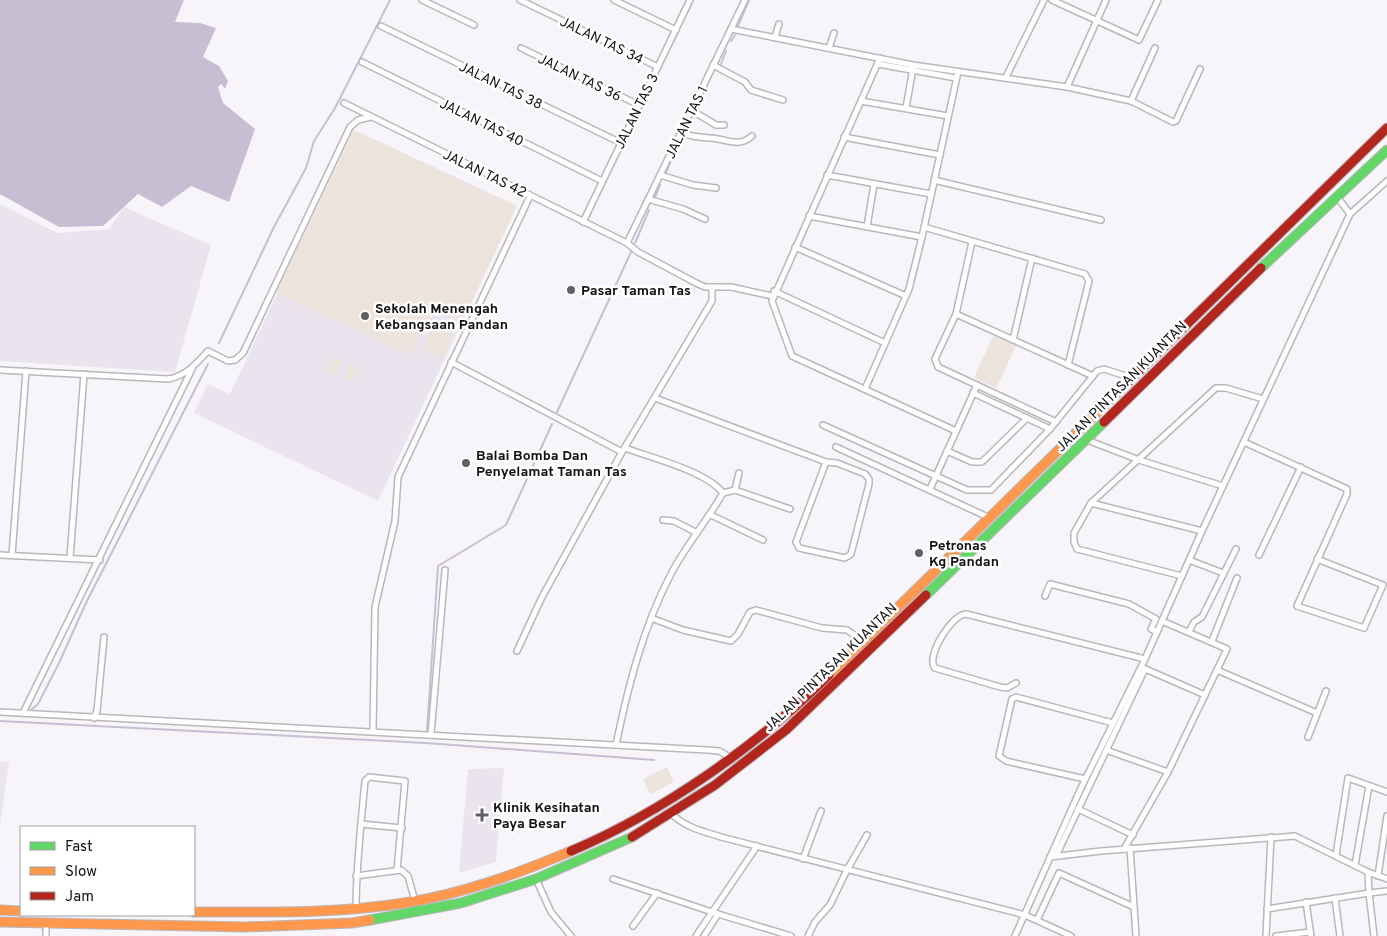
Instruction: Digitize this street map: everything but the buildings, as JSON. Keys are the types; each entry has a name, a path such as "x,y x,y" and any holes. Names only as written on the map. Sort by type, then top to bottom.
{"highway":[{"name":"JALAN PINTASAN KUANTAN","path":"195,912 356,909 415,901 458,892 503,878 628,824 670,800 775,724 990,518 1387,128"},
{"name":"JALAN PINTASAN KUANTAN","path":"0,922 237,927 352,923 461,903 536,879 634,836 715,785 786,730 1087,440 1268,261 1338,198 1387,150"},
{"path":"0,910 20,911"}],"street":[{"path":"422,0 474,25"},
{"name":"JALAN TAS 34","path":"520,0 658,67"},
{"path":"614,0 676,30"},
{"name":"JALAN TAS 3","path":"582,222 690,0"},
{"name":"JALAN TAS 1","path":"627,243 745,0"},
{"path":"1006,77 1044,0"},
{"path":"1052,0 1139,40 1158,0"},
{"path":"1067,87 1106,0"},
{"path":"775,37 779,24"},
{"name":"JALAN TAS 38","path":"381,26 621,143"},
{"path":"731,29 880,58 956,78"},
{"path":"829,48 834,33"},
{"name":"JALAN TAS 36","path":"521,48 639,106"},
{"path":"1131,101 1155,48"},
{"path":"880,58 773,293 772,301 792,356 956,431"},
{"name":"JALAN TAS 40","path":"362,62 602,181"},
{"path":"878,64 1006,77 1067,87 1131,101 1175,122 1200,69"},
{"path":"713,65 745,82 752,90 783,100"},
{"path":"906,108 913,68"},
{"path":"865,389 906,296 922,237 958,72"},
{"path":"861,101 948,116"},
{"name":"JALAN TAS 42","path":"344,104 627,243 638,252 696,283 712,287 731,287 773,293 885,343"},
{"path":"691,110 716,125 724,125"},
{"path":"23,713 100,560 192,369 208,351 228,361 235,360 241,356 350,127 358,120 371,117"},
{"path":"680,132 699,139 711,138 726,142 744,142 752,136"},
{"path":"844,137 940,155"},
{"path":"660,175 693,185 716,188"},
{"path":"827,175 931,194"},
{"path":"934,180 1101,220"},
{"path":"1053,856 1106,750 1202,531 1350,214 1387,181"},
{"path":"867,227 874,184"},
{"path":"373,731 375,607 395,521 397,481 530,196"},
{"path":"1338,198 1350,214"},
{"path":"648,199 683,208 704,219"},
{"path":"809,216 922,237"},
{"path":"924,228 1085,274 1088,278 1068,365"},
{"path":"972,242 956,314 935,359 935,364 1056,422"},
{"path":"795,247 906,296"},
{"path":"1013,340 1032,258"},
{"path":"517,651 542,597 624,450 712,301 712,287"},
{"path":"956,314 1092,376"},
{"path":"451,362 624,450 701,477 717,486 723,493"},
{"path":"0,370 168,379 176,378 192,369"},
{"path":"823,425 967,490 991,490 1050,429 1092,376 1104,369 1132,378"},
{"path":"12,555 26,371"},
{"path":"70,558 84,374"},
{"path":"930,489 977,385"},
{"path":"1182,576 1077,549 1074,542 1074,533 1091,503 1216,388 1226,388 1264,399"},
{"path":"973,393 1050,429"},
{"path":"655,398 826,462 837,463 865,474 869,479 869,484 851,554 845,558 798,548 796,542 826,462"},
{"path":"947,451 972,462 982,462 1027,418"},
{"path":"1087,440 1139,460 1223,486"},
{"path":"1244,442 1301,466 1347,489 1347,494 1317,559 1297,606 1364,628 1383,585 1317,559"},
{"path":"836,447 990,518"},
{"path":"865,474 872,463"},
{"path":"1259,555 1301,466"},
{"path":"735,490 739,473"},
{"path":"616,745 627,697 651,618 671,573 723,493 735,490 790,509"},
{"path":"1091,503 1202,531"},
{"path":"710,515 763,540"},
{"path":"663,520 679,523 697,533"},
{"path":"1189,632 1194,622 1202,617 1236,549"},
{"path":"0,555 100,560"},
{"path":"1189,560 1223,573"},
{"path":"431,734 445,570"},
{"path":"1212,641 1237,578"},
{"path":"1045,596 1050,584 1129,604 1156,619 1151,629 1157,632"},
{"path":"651,618 683,630 731,641 738,634 750,612 756,610 822,628 847,630 863,641"},
{"path":"1016,683 1007,688 1000,687 935,668 931,659 937,646 956,618 966,614 1145,659"},
{"path":"1136,936 1127,849 1132,835 1168,772 1227,649 1162,621"},
{"path":"94,718 97,711 104,637"},
{"path":"1143,668 1205,695"},
{"path":"1015,936 1053,856 1086,779 1113,723 1143,668"},
{"path":"1217,670 1316,713"},
{"path":"1308,737 1326,691"},
{"path":"1086,779 1006,761 999,756 1012,699 1016,697 1113,723"},
{"path":"0,712 707,750 719,751 731,757"},
{"path":"1106,750 1168,772"},
{"path":"356,909 356,876 365,781 368,777 405,781 397,870"},
{"path":"1336,855 1348,778 1387,792"},
{"path":"1355,865 1369,786"},
{"path":"1078,809 1132,835"},
{"path":"803,859 821,811"},
{"path":"671,813 689,826 803,859 1026,915 1071,936"},
{"path":"1378,876 1387,816"},
{"path":"361,824 402,828"},
{"path":"808,936 815,922 828,908 846,870 868,834"},
{"path":"1053,856 1295,836 1368,872 1387,879"},
{"path":"1266,936 1271,837"},
{"path":"704,936 715,913 757,846"},
{"path":"356,876 397,870 408,876 415,901"},
{"path":"1368,872 1374,936"},
{"path":"1037,920 1059,873 1134,907"},
{"path":"614,878 715,913 791,936"},
{"path":"536,879 551,912 571,936"},
{"path":"1267,908 1387,891"},
{"path":"634,926 657,893"},
{"path":"1335,898 1340,936"},
{"path":"1276,936 1311,934 1306,902"},
{"path":"696,936 715,913"},
{"path":"46,923 46,936"}],"shaded area":[{"path":"0,0 184,0 175,22 200,23 216,28 203,57 219,66 228,81 225,89 221,84 218,87 223,103 255,129 229,202 191,186 162,207 138,194 103,226 59,227 0,194"},
{"name":"Sekolah Menengah Kebangsaan Pandan","path":"354,130 517,206 378,501 194,413 208,384 230,394"},
{"path":"354,130 517,206 462,322 433,309 411,355 276,293"},
{"path":"0,204 57,233 109,229 124,207 211,245 175,372 0,361"},
{"path":"435,321 455,330 441,359 422,350"},
{"path":"993,336 1016,346 996,388 974,378"},
{"path":"334,356 343,360 336,375 327,371"},
{"path":"350,363 359,368 352,382 343,378"},
{"path":"0,761 9,762 0,826"},
{"path":"667,767 674,782 650,794 643,779"},
{"name":"Klinik Kesihatan Paya Besar","path":"504,768 496,862 459,873 468,769"}],"waterway":[{"path":"219,343 274,227 306,168 314,141 335,108 390,0"},
{"path":"738,26 749,0"},
{"path":"731,41 735,35"},
{"path":"721,64 726,51"},
{"path":"686,129 694,113"},
{"path":"680,141 683,135"},
{"path":"666,173 673,155"},
{"path":"655,197 660,185"},
{"path":"635,243 649,210"},
{"path":"557,412 631,252"},
{"path":"32,709 38,704 59,663 86,603 208,364"},
{"path":"427,731 438,566 506,525 552,424"},
{"path":"0,721 426,743 654,760"}],"traffic: fast":[{"path":"1261,268 1387,150"},
{"path":"926,595 1104,422"},
{"path":"370,920 461,903 536,879 632,837"}],"traffic: slow":[{"path":"829,675 1128,382"},
{"path":"195,912 326,911 404,903 468,889 530,868 571,851"},
{"path":"0,910 20,911"},
{"path":"0,922 244,927 352,923 370,920"}],"traffic: jam":[{"path":"1128,382 1387,128"},
{"path":"1104,422 1261,268"},
{"path":"632,837 715,785 786,730 926,595"},
{"path":"571,851 640,817 708,775 772,727 829,675"}],"place":[{"name":"Pasar Taman Tas","path":"571,290"},
{"name":"Sekolah Menengah Kebangsaan Pandan","path":"365,316"},
{"name":"Balai Bomba Dan Penyelamat Taman Tas","path":"466,463"},
{"name":"Petronas Kg Pandan","path":"919,553"},
{"name":"Klinik Kesihatan Paya Besar","path":"482,815"}]}
